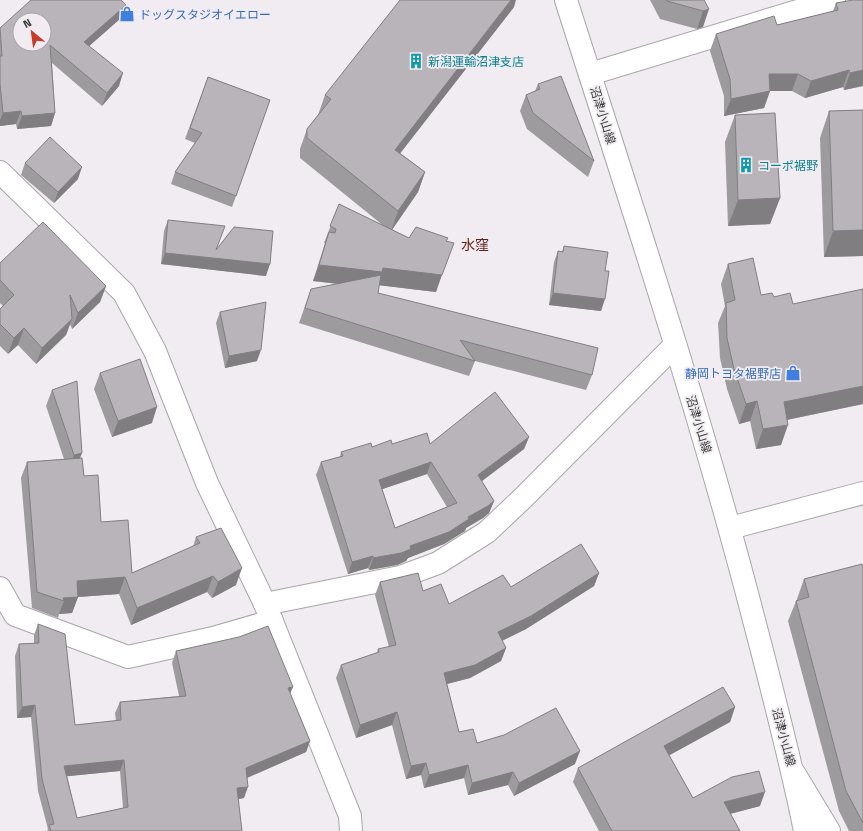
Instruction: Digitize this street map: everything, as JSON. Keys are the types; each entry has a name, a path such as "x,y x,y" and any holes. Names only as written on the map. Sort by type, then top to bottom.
{"street":[{"name":"沼津小山線","path":"566,0 675,344 730,528 793,772 805,831"},
{"path":"590,74 834,0"},
{"path":"0,172 124,292 155,351 207,483 268,612 350,816 351,831"},
{"path":"0,588 15,615 128,657 213,638 268,612 400,577 438,563 487,532 524,497 675,344"},
{"path":"730,528 863,493"},
{"path":"793,772 829,831"}],"building":[{"path":"31,0 121,0 126,5 84,42 123,73 107,93 52,47 52,12 18,12"},
{"name":"新潟運輸沼津支店","path":"400,0 511,0 395,150 425,172 398,211 307,138 307,129 331,99 325,95"},
{"path":"666,0 704,0 709,9 703,11"},
{"path":"863,0 863,70 850,73 849,70 811,81 798,74 769,74 770,91 731,99 730,79 716,34 774,16 777,25 838,10 836,3"},
{"path":"12,17 12,52 51,52 55,113 22,116 21,111 3,113 0,84 0,56 2,56 0,28"},
{"path":"561,76 594,161 533,113 526,95 540,89 538,84"},
{"path":"208,77 270,100 236,196 175,172 202,133 190,128"},
{"path":"863,110 863,230 833,231 829,111"},
{"path":"775,113 780,198 738,200 735,115"},
{"path":"50,137 82,167 58,192 25,163"},
{"path":"339,204 409,238 416,227 448,238 446,241 454,243 442,275 383,268 382,272 319,265 329,232 335,233 336,229 330,226"},
{"path":"168,220 225,226 216,250 234,227 273,231 270,264 165,253"},
{"path":"43,222 106,286 78,313 70,295 72,319 42,348 24,328 14,338 0,324 0,309 14,295 0,280 0,263"},
{"path":"564,246 608,252 605,271 609,271 605,299 553,293 558,251 563,252"},
{"name":"静岡トヨタ裾野店","path":"753,258 761,295 772,293 774,297 790,293 793,304 863,289 863,386 784,402 788,425 763,429 757,401 746,404 734,369 727,338 726,303 735,300 728,264"},
{"path":"381,275 378,293 598,348 592,375 460,340 475,361 305,308 311,289"},
{"path":"266,302 261,350 229,356 220,312"},
{"path":"140,359 157,407 118,421 100,373"},
{"path":"77,381 82,453 74,455 52,390"},
{"path":"495,392 529,437 478,475 494,501 488,506 468,517 469,519 449,532 410,546 411,549 401,553 373,558 373,556 352,562 321,462 343,456 341,452 371,443 372,447 391,440 392,444 427,433 430,444","holes":["431,462 457,503 395,528 379,480"]},
{"path":"82,458 84,476 98,475 101,522 128,520 132,573 200,543 196,537 221,528 242,568 218,582 213,576 137,608 125,577 77,581 78,597 63,598 64,601 37,592 27,462"},
{"path":"581,544 599,573 531,616 498,632 506,648 475,665 444,673 459,732 473,729 477,743 504,735 556,708 580,751 519,783 513,772 472,783 468,765 429,775 426,763 411,766 397,712 360,725 341,665 379,652 378,649 396,645 380,582 418,573 423,591 441,584 449,604 503,575 511,587"},
{"path":"862,564 863,823 846,791 796,601 809,597 804,579"},
{"path":"38,624 65,634 75,725 121,720 120,702 186,696 176,651 239,637 268,626 293,687 288,688 310,741 246,768 248,787 237,788 242,831 51,831 49,825 54,824 42,779 35,705 22,707 19,644 39,643","holes":["124,760 128,807 77,818 64,766"]},
{"path":"723,687 735,707 664,746 693,798 732,777 759,771 765,792 724,802 740,831 612,831 578,768"}],"place":[{"name":"ドッグスタジオイエロー","path":"127,14"},
{"name":"新潟運輸沼津支店","path":"416,61"},
{"name":"コーポ裾野","path":"746,165"},
{"name":"静岡トヨタ裾野店","path":"793,373"}],"district":[{"name":"水窪","path":"475,244"}]}
